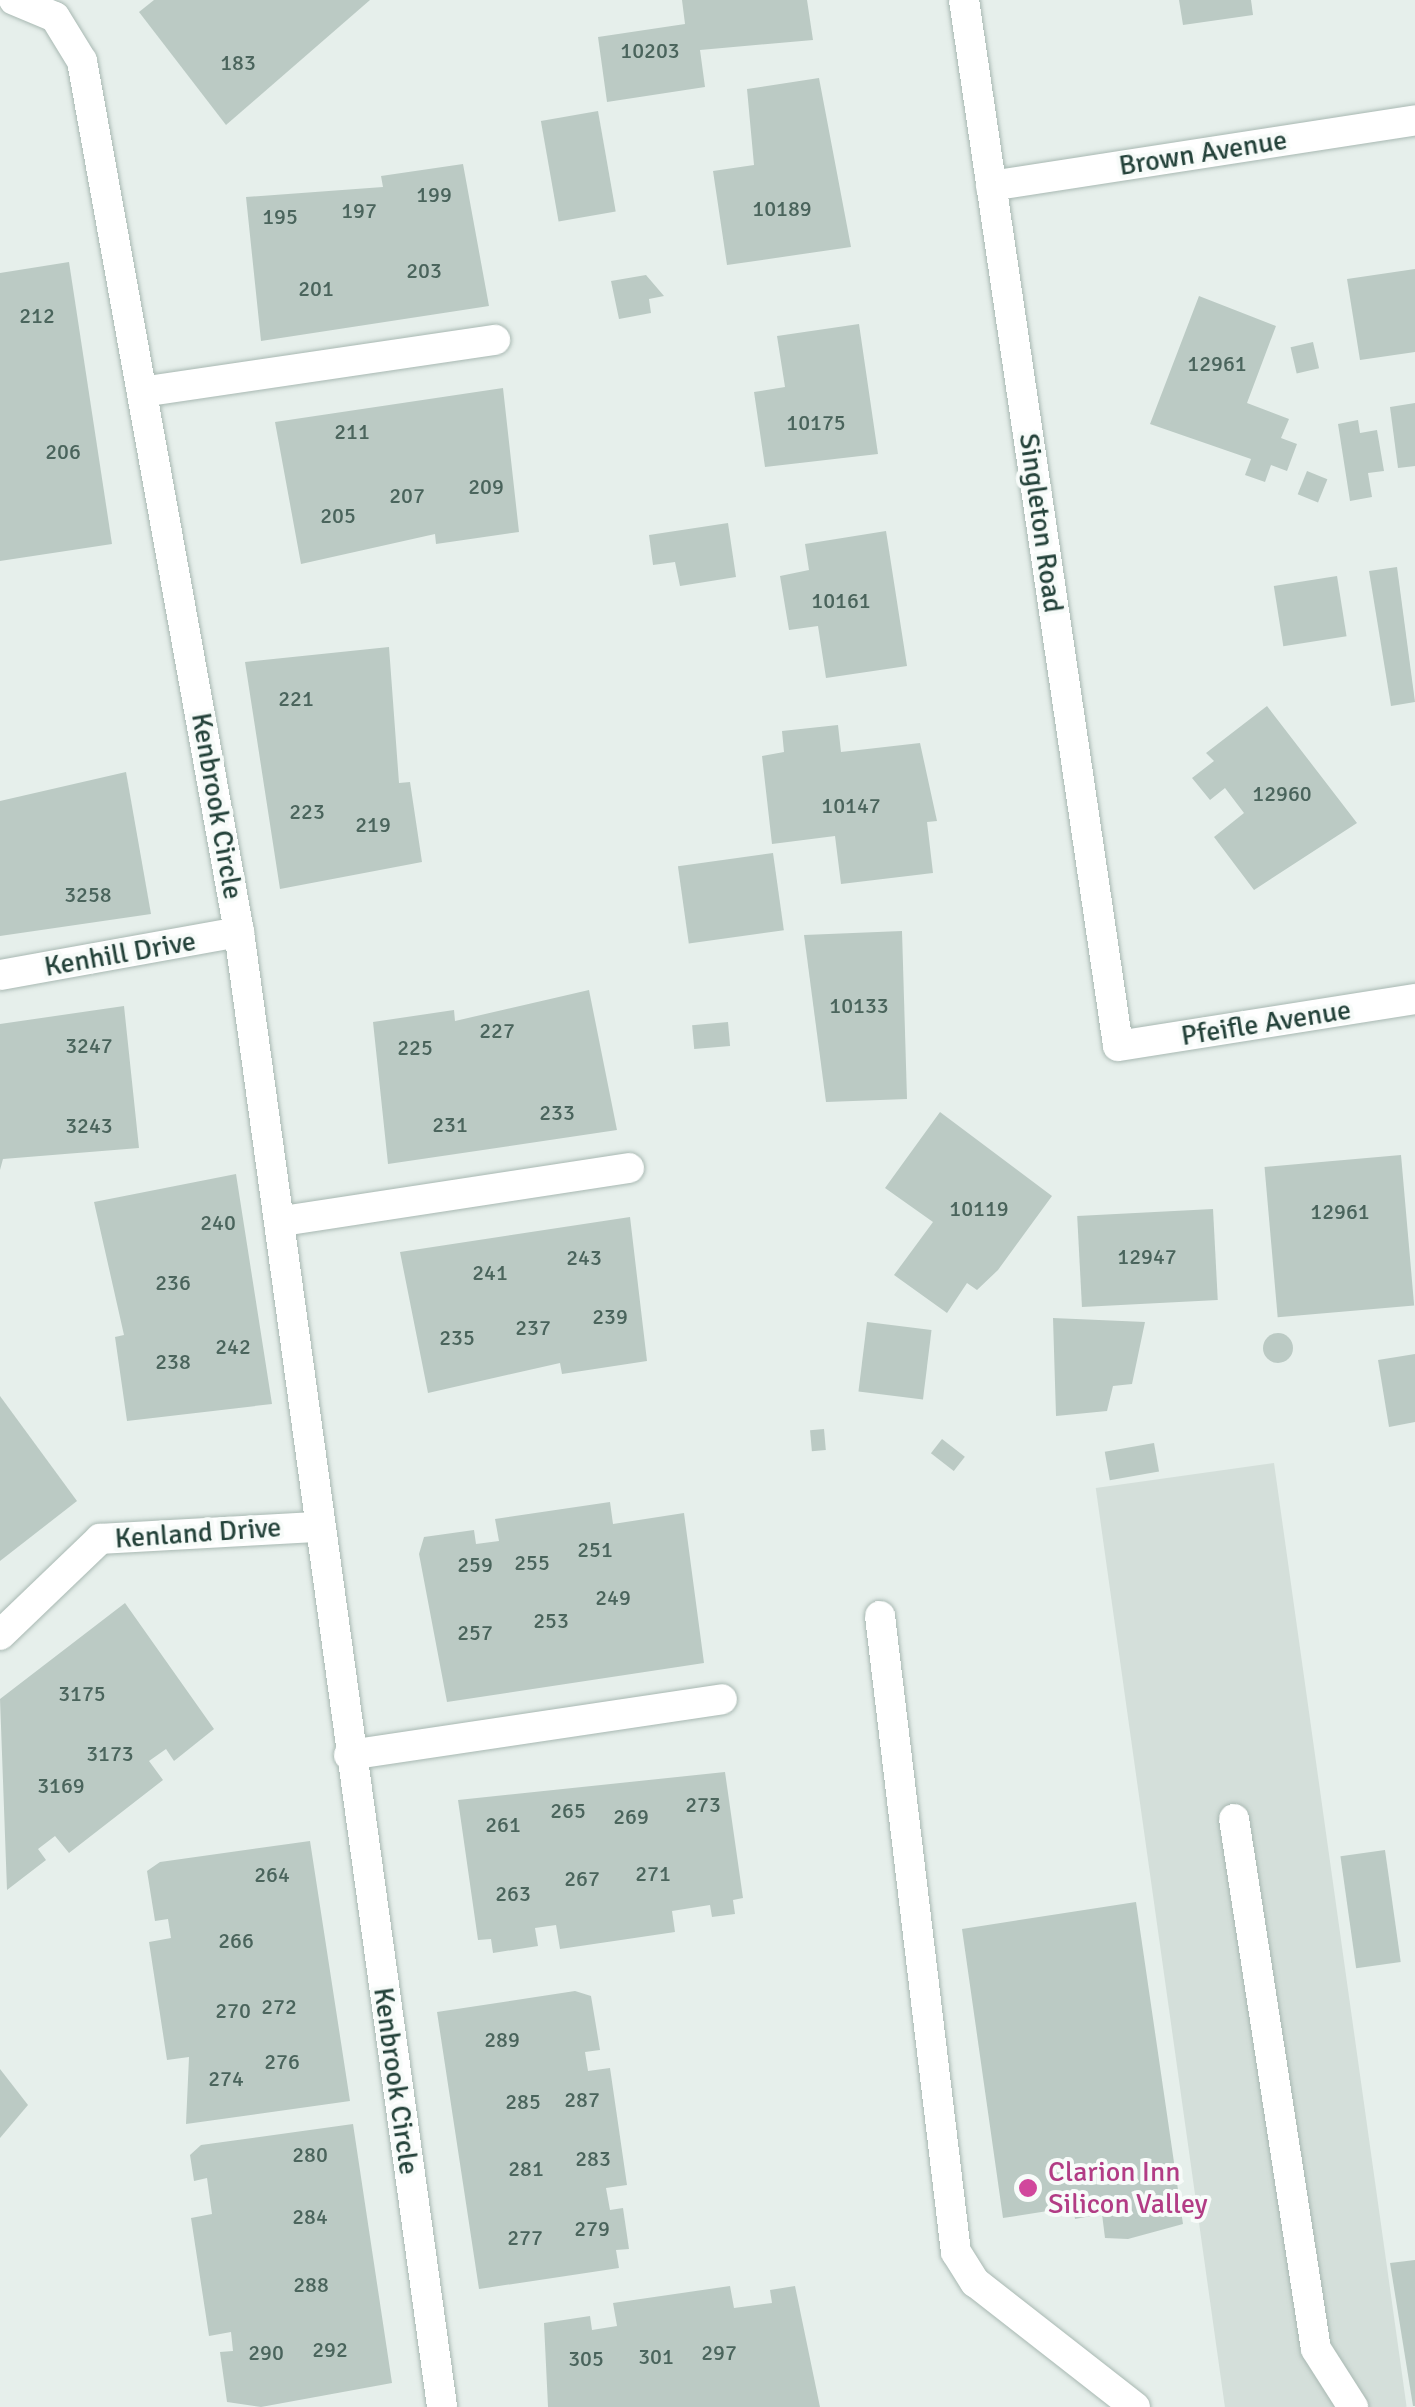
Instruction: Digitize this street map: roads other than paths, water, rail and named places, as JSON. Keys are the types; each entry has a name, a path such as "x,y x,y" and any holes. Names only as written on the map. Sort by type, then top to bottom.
{"street":[{"name":"Kenbrook Circle","path":"14,0 66,8 82,61 240,932 282,1221 314,1528 442,2407"},
{"name":"Singleton Road","path":"964,0 1118,1046"},
{"name":"Brown Avenue","path":"991,186 1415,120"},
{"path":"142,392 496,340"},
{"name":"Kenhill Drive","path":"0,976 240,932"},
{"name":"Pfeifle Avenue","path":"1118,1046 1415,1000"},
{"path":"282,1221 629,1168"},
{"name":"Kenland Drive","path":"0,1635 100,1540 314,1528"},
{"path":"880,1616 956,2252 975,2282 1135,2407"},
{"path":"349,1755 722,1698"},
{"path":"1234,1819 1316,2349 1353,2407"}],"place":[{"name":"Clarion Inn Silicon Valley","path":"1028,2188"}]}
